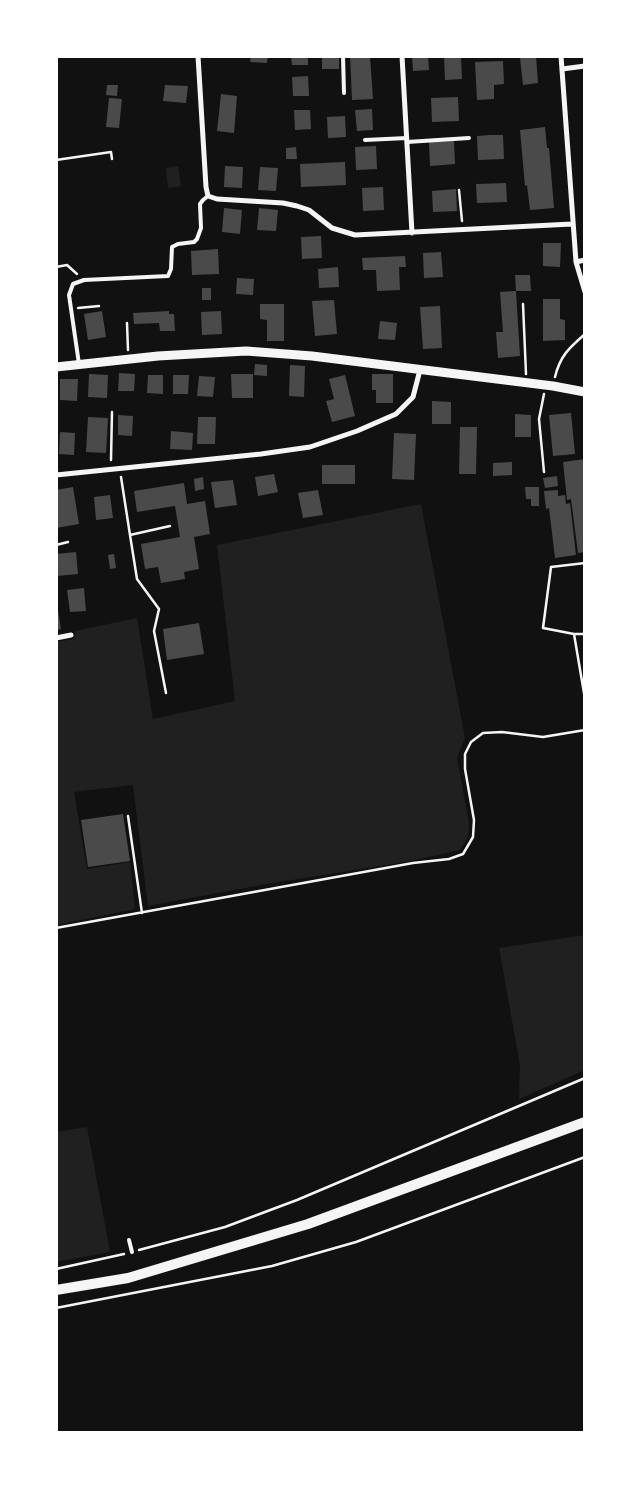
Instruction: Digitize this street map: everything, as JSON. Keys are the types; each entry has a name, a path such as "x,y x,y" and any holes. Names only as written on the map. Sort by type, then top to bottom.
{"main road":[{"path":"56,1290 128,1278 308,1224 585,1122"}],"street":[{"path":"198,56 208,196 218,199 283,202 309,210 332,228 355,235 572,224"},
{"path":"402,56 412,233"},
{"path":"561,56 572,224 576,262 585,292"},
{"path":"562,69 585,66"},
{"path":"576,262 585,260"},
{"path":"56,367 158,356 246,351 312,356 585,392"},
{"path":"56,475 261,454 310,447 357,432 396,414 413,397 420,370"},
{"path":"56,638 71,635"}],"lane":[{"path":"343,56 344,92"},
{"path":"364,140 469,138"},
{"path":"79,364 69,295 73,284 84,280 168,276 171,269 172,247 178,244 194,242 200,234 200,204 208,196"},
{"path":"129,1240 132,1252"}],"path":[{"path":"56,160 111,152 112,159"},
{"path":"459,190 462,230"},
{"path":"56,267 67,265 84,280"},
{"path":"523,304 526,383"},
{"path":"71,309 99,306"},
{"path":"127,323 129,359"},
{"path":"544,472 540,419 549,386 565,353 585,334"},
{"path":"111,469 112,412"},
{"path":"120,468 137,579 159,609 154,631 166,693"},
{"path":"130,535 170,526"},
{"path":"56,545 68,542"},
{"path":"585,563 551,567 543,628 574,634 585,634"},
{"path":"574,634 585,699"},
{"path":"56,928 413,863 449,859 463,854 473,837 474,820 465,769 465,754 471,742 483,733 502,732 543,737 585,730"},
{"path":"128,816 142,913"},
{"path":"56,1269 132,1252 225,1227 297,1200 585,1078"},
{"path":"56,1308 272,1266 338,1248 585,1157"}],"shaded area":[{"path":"178,166 181,186 168,188 166,168"},
{"path":"421,504 465,738 457,758 469,823 468,837 460,850 411,861 261,885 148,906 133,785 74,792 87,869 130,862 135,909 56,925 56,642 74,639 75,631 137,618 153,719 235,701 217,545"},
{"path":"585,935 585,1070 519,1099 520,1065 499,948"},
{"path":"87,1127 110,1252 56,1262 56,1132"}],"building":[{"path":"251,56 268,56 267,63 250,62"},
{"path":"291,56 308,56 308,65 292,65"},
{"path":"322,56 339,56 339,69 322,69"},
{"path":"350,56 370,56 373,99 352,100"},
{"path":"412,56 428,56 429,70 413,71"},
{"path":"444,56 461,56 462,79 445,80"},
{"path":"536,56 538,83 523,85 520,58"},
{"path":"503,61 504,84 494,85 494,99 477,100 475,62"},
{"path":"308,76 309,96 293,96 292,77"},
{"path":"107,85 118,85 117,96 106,95"},
{"path":"165,85 188,86 186,103 163,101"},
{"path":"221,94 237,96 234,133 217,131"},
{"path":"458,97 459,121 432,122 431,98"},
{"path":"109,98 122,99 119,128 106,127"},
{"path":"372,109 373,130 357,131 355,110"},
{"path":"294,110 310,110 311,129 295,130"},
{"path":"345,116 346,137 328,138 327,117"},
{"path":"545,127 547,148 549,148 554,208 530,210 527,185 525,186 520,130"},
{"path":"503,135 504,159 478,160 477,136"},
{"path":"454,141 455,164 430,166 429,142"},
{"path":"376,146 377,169 356,170 355,147"},
{"path":"296,147 297,159 286,159 286,148"},
{"path":"345,162 346,185 301,187 300,164"},
{"path":"225,166 243,167 242,188 224,187"},
{"path":"260,167 278,168 276,191 258,190"},
{"path":"506,183 507,202 477,203 476,184"},
{"path":"383,187 384,210 363,211 362,188"},
{"path":"456,189 457,211 433,212 432,191"},
{"path":"224,208 242,210 240,234 222,232"},
{"path":"259,208 278,210 276,231 257,230"},
{"path":"321,236 322,258 302,259 301,237"},
{"path":"543,243 561,243 560,267 543,266"},
{"path":"218,249 219,274 192,275 191,251"},
{"path":"441,252 443,277 424,278 423,253"},
{"path":"405,256 406,267 399,267 400,290 377,291 376,270 363,270 362,258"},
{"path":"338,267 339,287 319,288 318,269"},
{"path":"515,275 530,275 531,291 516,291"},
{"path":"237,278 254,279 253,295 236,294"},
{"path":"202,288 211,288 211,300 202,300"},
{"path":"516,291 520,356 498,358 496,332 503,332 500,292"},
{"path":"543,299 560,299 560,319 565,320 565,340 543,341"},
{"path":"334,300 337,334 315,336 312,301"},
{"path":"260,304 284,304 284,341 267,341 267,320 260,319"},
{"path":"440,306 442,348 423,349 420,307"},
{"path":"102,311 106,337 88,340 84,314"},
{"path":"169,311 169,314 174,314 175,331 160,331 159,323 134,324 133,313"},
{"path":"221,311 222,334 202,335 201,312"},
{"path":"380,321 397,323 395,340 378,339"},
{"path":"255,364 267,365 267,376 254,375"},
{"path":"290,365 305,366 304,397 289,396"},
{"path":"119,373 135,374 134,391 118,391"},
{"path":"89,374 108,375 107,398 88,397"},
{"path":"231,374 253,374 253,398 232,398"},
{"path":"372,374 393,374 393,403 376,403 376,390 372,390"},
{"path":"148,375 163,375 163,394 147,393"},
{"path":"173,375 189,375 188,394 173,394"},
{"path":"345,375 355,416 332,422 326,401 334,399 329,379"},
{"path":"199,376 215,377 213,397 197,396"},
{"path":"60,379 78,379 77,401 60,400"},
{"path":"432,401 451,402 451,424 432,424"},
{"path":"571,413 575,454 553,456 549,415"},
{"path":"515,414 531,415 531,437 515,437"},
{"path":"118,415 133,416 132,436 118,435"},
{"path":"88,417 108,418 106,453 86,452"},
{"path":"198,417 216,417 215,444 197,444"},
{"path":"460,427 477,427 476,474 459,474"},
{"path":"171,431 193,433 192,450 170,449"},
{"path":"60,432 75,433 74,455 59,454"},
{"path":"394,433 416,434 414,480 392,479"},
{"path":"585,459 585,552 578,553 571,499 567,500 563,462"},
{"path":"512,462 512,475 493,476 493,463"},
{"path":"322,465 355,465 355,484 322,484"},
{"path":"274,474 278,492 258,496 255,477"},
{"path":"557,476 558,486 545,488 543,478"},
{"path":"203,477 204,489 195,491 194,479"},
{"path":"233,480 237,505 215,508 211,482"},
{"path":"184,483 187,504 205,501 210,534 194,537 199,569 184,572 185,579 161,583 158,567 145,569 141,544 180,537 175,506 137,512 134,491"},
{"path":"73,487 79,524 56,528 56,490"},
{"path":"525,487 539,487 539,506 531,506 531,499 526,499"},
{"path":"318,490 323,515 303,518 298,493"},
{"path":"558,490 558,496 565,495 566,504 570,503 576,555 555,558 549,508 546,509 544,491"},
{"path":"110,495 113,518 96,520 94,497"},
{"path":"76,552 78,574 57,576 56,554"},
{"path":"114,554 116,568 110,569 108,555"},
{"path":"84,588 86,611 70,612 67,590"},
{"path":"56,605 61,629 56,630"},
{"path":"199,623 204,654 167,660 163,629"},
{"path":"123,814 130,861 88,867 81,820"}]}
